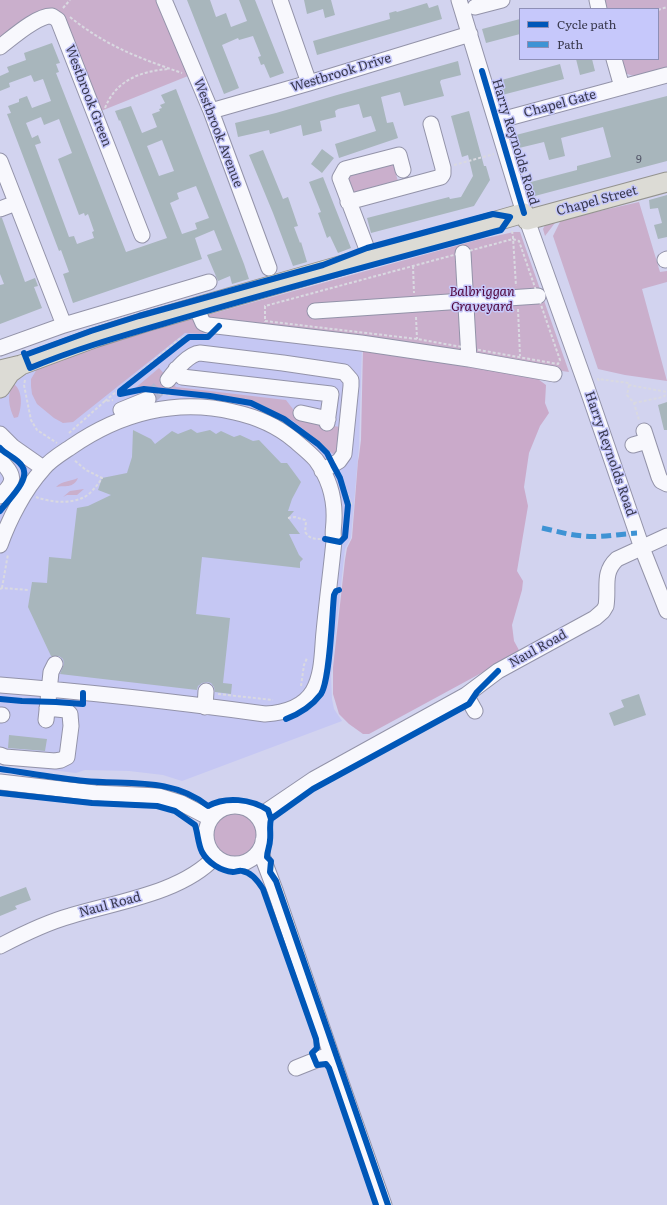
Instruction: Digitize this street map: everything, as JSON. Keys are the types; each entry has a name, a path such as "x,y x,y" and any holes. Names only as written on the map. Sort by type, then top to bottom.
{"main road":[{"name":"Chapel Street","path":"0,388 10,373 26,365 94,338 370,257 521,221 667,182"},
{"name":"Chapel Street","path":"0,370 26,365"}],"street":[{"name":"Westbrook Avenue","path":"164,0 211,110 269,268"},
{"path":"280,0 309,83"},
{"name":"Harry Reynolds Road","path":"459,0 497,121 521,221 586,385 642,548 667,611"},
{"path":"475,7 502,0"},
{"name":"Westbrook Green","path":"0,47 30,25 44,17 48,16 56,18 96,115 142,235"},
{"name":"Westbrook Drive","path":"211,110 309,83 470,34"},
{"path":"614,60 622,87"},
{"name":"Chapel Gate","path":"497,121 667,75"},
{"path":"348,202 441,177 443,174 443,168 430,124"},
{"path":"370,257 340,178 345,168 399,155 403,170"},
{"path":"0,161 64,325"},
{"path":"0,209 16,203"},
{"path":"463,253 469,359"},
{"path":"0,348 64,325 209,282"},
{"path":"315,310 538,296"},
{"path":"196,307 203,323 208,325 353,342 469,359 554,374"},
{"path":"0,685 206,697 265,714 277,714 294,707 310,696 315,686 320,666 330,540 333,536 334,500 327,479 344,454 351,393 351,380 344,372 320,367 200,353 196,354 173,380"},
{"path":"317,393 320,367"},
{"path":"173,380 182,378 331,394 328,421 301,413"},
{"path":"88,436 97,422 150,394"},
{"path":"0,545 4,523 43,468 88,436 112,423 151,410 182,407 209,407 245,414 272,425 288,435 314,459 332,470"},
{"path":"1,436 13,447 43,468"},
{"path":"641,439 661,481 667,484"},
{"path":"0,460 9,470 12,478 6,491 0,496"},
{"path":"642,548 667,536"},
{"name":"Naul Road","path":"258,817 314,779 466,695 498,672 599,615 606,606 608,577 611,565 618,559 642,548"},
{"path":"0,755 5,757 55,761 61,760 66,756 71,726 70,714 66,710 46,714 51,672 55,664"},
{"path":"466,695 475,711"},
{"path":"0,782 95,793 158,796 181,803 210,818"},
{"path":"273,885 251,866 242,863 228,863 215,857 207,845 206,832 210,818 216,812 222,808 238,805 253,811 262,824 264,833 262,856 273,885 384,1205"},
{"path":"242,863 256,855 263,841"},
{"name":"Naul Road","path":"0,946 24,933 50,922 153,893 175,884 207,866 215,857"},
{"path":"296,1068 331,1054"}],"path":[{"path":"67,14 91,34 130,55 186,74 188,78 195,74"},
{"path":"96,115 105,112 110,98 128,80 153,70 170,69"},
{"path":"443,168 505,150"},
{"path":"513,239 521,221"},
{"path":"123,394 120,394 120,391 189,337 208,337 219,326"},
{"path":"105,401 178,340 188,335 205,336 219,326"},
{"path":"26,365 24,385 31,420 37,430 59,444 86,470 102,478 90,493 75,500 45,500 34,496"},
{"path":"600,385 598,379 629,383 629,385 667,393 663,398 634,403"},
{"path":"150,394 173,380"},
{"path":"629,385 627,395 634,403 642,425 641,439"},
{"path":"332,470 340,478 350,508"},
{"path":"332,470 350,508"},
{"path":"288,518 295,517 305,520 305,532 312,539 330,540"},
{"path":"0,589 28,590"},
{"path":"300,688 304,665 307,658"},
{"path":"206,697 278,700"}],"shaded area":[{"path":"194,318 362,346 359,446 351,538 345,549 331,676 334,709 342,721 182,781 163,775 129,771 85,770 76,773 0,764 0,399 5,386 19,374"},
{"path":"363,348 534,376 546,385 545,403 549,413 540,426 529,453 524,487 528,506 517,571 523,581 522,590 512,625 514,641 520,652 369,734 363,734 349,724 339,714 333,694 333,667 345,560 347,548 352,538 361,440"}],"green space":[{"path":"0,0 158,0 188,76 101,111 64,16 58,11 51,9 0,38"},
{"path":"604,0 667,0 667,69 646,75 635,76 625,73 621,60 659,60 659,8 607,8"},
{"path":"392,161 398,181 359,192 354,192 350,189 346,176"},
{"path":"639,202 660,272 667,271 667,282 642,289 667,381 625,375 598,369 553,236 561,220"},
{"path":"558,219 545,236 543,229 546,223"},
{"name":"Balbriggan Graveyard","path":"520,232 569,372 211,322 204,316 477,240"},
{"path":"193,318 206,330 205,333 185,333 73,422 63,423 54,418 37,404 32,394 31,379 37,369 109,343"},
{"path":"159,368 176,387 286,400 302,421 340,427 336,452 333,454 293,421 262,405 228,396 145,386 133,390"},
{"path":"14,384 19,391 21,399 18,417 14,418 9,396 11,388"},
{"path":"78,478 74,484 56,487 61,483"},
{"path":"84,489 77,495 67,495 63,497 70,491"},
{"path":"235,814 250,820 256,835 250,850 235,856 220,850 214,835 220,820"}],"building":[{"path":"187,0 210,0 216,17 226,13 231,27 247,21 239,0 255,0 284,73 270,78 264,64 261,65 258,57 261,56 253,36 239,40 238,38 222,45 239,88 224,94"},
{"path":"304,0 331,0 335,15 325,18 323,9 307,14"},
{"path":"427,3 429,8 438,5 442,19 317,55 313,41 390,19 389,13"},
{"path":"519,19 519,34 486,43 482,29"},
{"path":"52,43 60,63 56,64 59,72 56,73 126,252 167,238 120,120 119,121 115,111 131,106 142,133 157,127 152,114 160,111 159,109 162,108 160,105 165,103 161,95 176,89 249,279 232,284 230,276 218,281 207,255 222,250 214,230 195,238 202,259 73,303 63,274 69,272 61,250 59,251 7,114 11,113 8,106 19,102 19,99 27,96 32,108 51,101 43,79 34,82 31,75 9,83 10,87 0,91 0,76 9,72 7,67 26,60 24,53","holes":["41,117 44,125 59,119 72,153 58,159 79,215 84,213 85,216 88,214 94,231 92,232 94,238 77,244 74,236 69,237 35,145 41,143 38,135 32,138 26,123","162,140 174,171 159,176 147,146","196,186 209,218 195,223 197,229 182,234 170,203 179,199 177,193"]},
{"path":"576,60 592,60 595,71 580,75"},
{"path":"458,61 461,75 441,80 440,82 444,96 404,106 400,92 381,97 387,123 393,122 398,138 339,158 335,144 376,131 371,116 363,118 359,104 338,109 335,111 336,117 320,121 322,131 303,136 301,125 270,134 269,130 238,137 235,123 276,113"},
{"path":"560,64 564,79 502,95 498,81"},
{"path":"667,96 667,161 531,197 527,183 577,170 577,166 611,157 603,127 561,138 565,156 549,160 544,142 519,148 516,135"},
{"path":"469,111 484,166 486,166 490,180 474,206 371,233 367,218 449,197 450,199 461,197 473,176 468,155 462,157 451,116"},
{"path":"322,149 334,158 322,173 311,164"},
{"path":"263,150 283,199 288,197 298,226 294,227 300,243 301,242 307,262 293,266 249,155"},
{"path":"323,177 351,248 338,253 330,236 327,238 318,213 321,212 309,182"},
{"path":"667,195 667,237 658,239 654,225 662,223 658,208 650,209 649,200"},
{"path":"0,218 2,218 25,282 35,278 38,286 34,287 42,308 0,324 0,285 4,284 0,274"},
{"path":"667,402 667,430 664,430 658,405"},
{"path":"191,429 197,433 210,430 216,434 221,431 234,437 240,435 253,441 259,440 281,463 287,463 301,482 292,499 288,511 294,511 288,518 300,534 289,534 299,555 303,559 300,562 300,568 202,557 196,614 230,618 223,683 232,684 231,694 215,692 211,683 207,682 198,686 197,690 60,674 64,664 63,659 59,656 51,656 28,607 32,582 47,583 49,557 71,559 77,508 88,506 111,495 98,490 102,478 127,473 132,457 133,430 151,439 155,444 172,431 178,434"},
{"path":"639,694 646,715 614,726 609,713 624,707 621,700"},
{"path":"9,735 47,739 45,751 8,748"},
{"path":"26,887 31,900 15,906 17,909 0,916 0,897"}],"tunnel":[{"path":"148,399 168,380"}],"marked path":[{"path":"542,528 573,535 590,536 637,533"}],"cycle path":[{"path":"482,71 524,213"},
{"path":"24,353 30,368 72,352 136,332 501,230 510,217 493,214 367,248 323,265 139,316 91,331 25,355"},
{"path":"219,326 208,337 189,337 120,391 120,394 144,389 210,396 251,403 284,419 318,444 327,453 340,478 348,505 345,537 340,542 325,539"},
{"path":"0,448 20,463 24,471 24,477 17,490 0,511"},
{"path":"286,719 296,715 314,702 321,694 324,687 329,662 334,595 336,591 339,590"},
{"path":"388,1205 276,881 270,872 271,861 267,857 270,842 270,822 271,819 313,789 469,704 477,692 498,671"},
{"path":"0,699 83,704 83,693"},
{"path":"0,769 85,781 165,786 180,790 208,806 230,800 254,803 268,810 271,819"},
{"path":"0,793 92,803 157,806 175,811 195,825 202,852 211,863 228,871 245,872 257,880 263,889 316,1039 317,1048 312,1053 317,1065 326,1064 329,1068 376,1205"}]}
